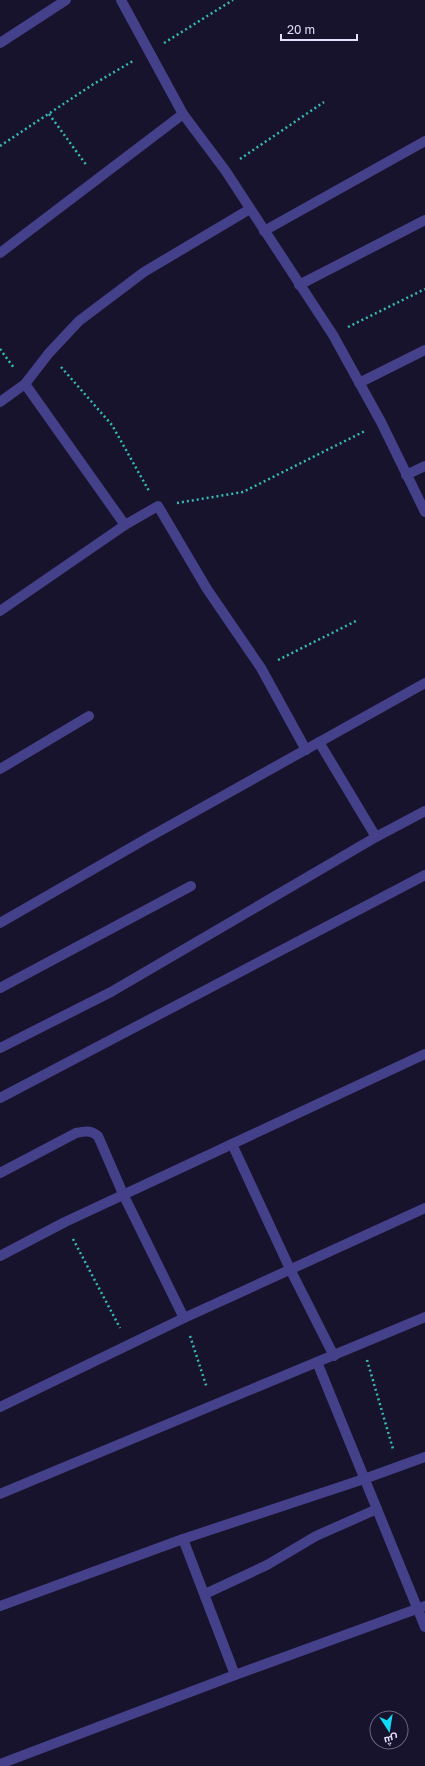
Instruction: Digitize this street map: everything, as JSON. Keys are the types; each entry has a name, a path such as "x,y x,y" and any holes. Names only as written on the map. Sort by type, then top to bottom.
{"street":[{"path":"0,43 66,0"},
{"path":"121,0 183,114 225,170 333,335 381,422 425,512"},
{"path":"0,253 183,114"},
{"path":"264,231 425,141"},
{"path":"0,402 25,384 49,353 79,321 144,272 250,209"},
{"path":"299,285 425,220"},
{"path":"360,384 425,350"},
{"path":"25,384 125,525"},
{"path":"406,475 425,466"},
{"path":"0,612 125,525 158,506 206,589 261,668 306,750"},
{"path":"0,923 144,840 425,683"},
{"path":"0,769 90,716"},
{"path":"319,742 376,837"},
{"path":"0,1048 111,992 376,837 425,811"},
{"path":"0,1098 425,875"},
{"path":"0,988 191,886"},
{"path":"0,1256 65,1222 124,1196 425,1054"},
{"path":"0,1173 76,1133 90,1132 98,1136 124,1196 184,1318"},
{"path":"232,1144 290,1269 334,1356"},
{"path":"0,1407 129,1346 184,1318 425,1208"},
{"path":"0,1494 425,1317"},
{"path":"317,1362 364,1479 421,1607 425,1627"},
{"path":"0,1606 183,1539 364,1479 425,1457"},
{"path":"205,1594 267,1566 316,1536 377,1509"},
{"path":"183,1539 235,1675"},
{"path":"0,1764 235,1675 421,1607"}],"path":[{"path":"0,146 92,85 233,0"},
{"path":"225,170 324,102"},
{"path":"50,114 97,179"},
{"path":"333,335 425,289"},
{"path":"0,349 25,384"},
{"path":"49,353 112,425 158,506 242,492 381,422"},
{"path":"261,668 356,621"},
{"path":"65,1222 129,1346"},
{"path":"184,1318 213,1405"},
{"path":"362,1344 398,1467"}]}
